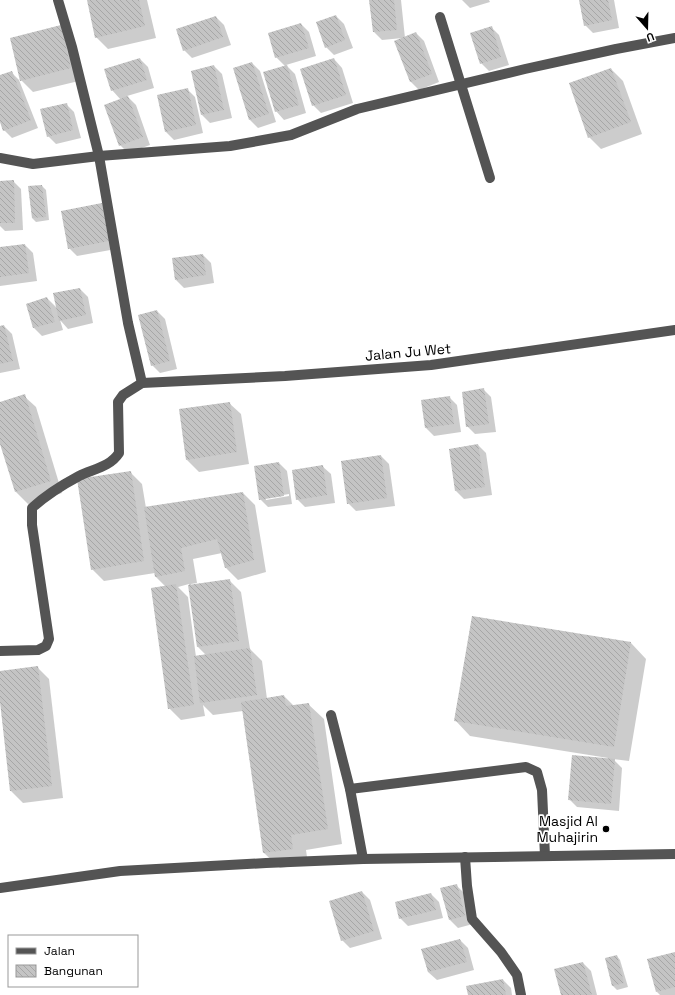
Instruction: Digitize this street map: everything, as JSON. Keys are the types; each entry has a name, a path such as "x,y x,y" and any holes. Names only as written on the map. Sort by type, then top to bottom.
{"street":[{"path":"0,651 38,650 46,646 49,639 32,525 32,508 40,501 79,476 115,460 119,453 118,402 123,395 142,383 128,323 100,156 72,47 58,0"},
{"path":"440,17 490,178"},
{"path":"0,158 33,164 100,156 230,146 291,135 356,109 616,49 675,38"},
{"name":"Jalan Ju Wet","path":"142,383 285,376 431,365 675,330"},
{"path":"331,715 350,789 364,859"},
{"path":"350,789 526,767 537,772 542,790 545,856"},
{"path":"0,888 120,871 364,859 675,854"},
{"path":"465,857 467,886 472,919 501,952 517,975 521,995"}],"building":[{"path":"87,0 139,0 145,26 95,38"},
{"path":"369,0 394,0 397,30 373,32"},
{"path":"579,0 608,0 612,20 584,26"},
{"path":"336,15 345,40 325,48 316,22"},
{"path":"216,16 223,37 183,51 176,29"},
{"path":"301,23 309,48 275,58 268,33"},
{"path":"61,25 71,68 20,81 10,38"},
{"path":"492,26 501,57 480,64 470,33"},
{"path":"416,32 432,74 410,82 394,41"},
{"path":"140,58 147,80 111,91 104,69"},
{"path":"334,58 346,95 312,106 300,69"},
{"path":"252,62 269,114 249,120 233,68"},
{"path":"214,65 224,110 201,115 191,71"},
{"path":"287,65 299,105 275,112 263,72"},
{"path":"611,68 631,122 588,138 569,83"},
{"path":"12,71 31,120 3,131 0,122 0,75"},
{"path":"188,88 196,125 165,132 157,95"},
{"path":"128,96 143,137 119,146 104,105"},
{"path":"67,103 73,130 47,137 40,109"},
{"path":"14,180 15,223 0,223 0,181"},
{"path":"42,185 46,217 32,218 28,186"},
{"path":"102,203 109,241 68,249 61,211"},
{"path":"25,244 29,273 0,277 0,247"},
{"path":"203,254 206,275 175,280 172,258"},
{"path":"80,288 86,315 59,321 53,293"},
{"path":"47,297 55,322 33,328 26,304"},
{"path":"157,310 170,361 151,366 138,315"},
{"path":"4,325 13,361 0,364 0,326"},
{"path":"484,388 489,424 466,427 462,392"},
{"path":"25,394 51,481 15,492 0,444 0,402"},
{"path":"450,396 454,424 425,428 421,400"},
{"path":"230,402 237,452 186,460 179,409"},
{"path":"478,444 485,487 455,491 449,449"},
{"path":"381,455 387,498 347,504 341,461"},
{"path":"279,462 284,496 259,500 254,466"},
{"path":"323,465 327,495 296,500 292,470"},
{"path":"131,471 144,561 91,570 77,479"},
{"path":"243,492 254,560 225,568 217,539 181,548 185,571 155,577 144,507"},
{"path":"230,579 239,641 197,647 188,585"},
{"path":"176,584 194,705 168,709 151,588"},
{"path":"472,616 631,642 614,747 454,721"},
{"path":"250,648 257,695 200,703 194,656"},
{"path":"38,666 52,786 10,791 0,702 0,671"},
{"path":"284,695 286,706 309,703 328,829 291,835 293,849 263,853 241,702"},
{"path":"572,755 615,759 611,804 568,800"},
{"path":"457,884 465,916 449,920 440,888"},
{"path":"362,891 374,931 341,941 329,901"},
{"path":"431,893 436,910 399,919 395,902"},
{"path":"460,939 467,962 428,972 421,949"},
{"path":"675,952 675,987 656,992 647,959"},
{"path":"617,955 624,983 612,986 605,958"},
{"path":"583,962 592,995 561,995 554,969"},
{"path":"503,979 506,995 468,995 466,986"}],"place":[{"name":"Masjid Al Muhajirin","path":"606,829"}]}
